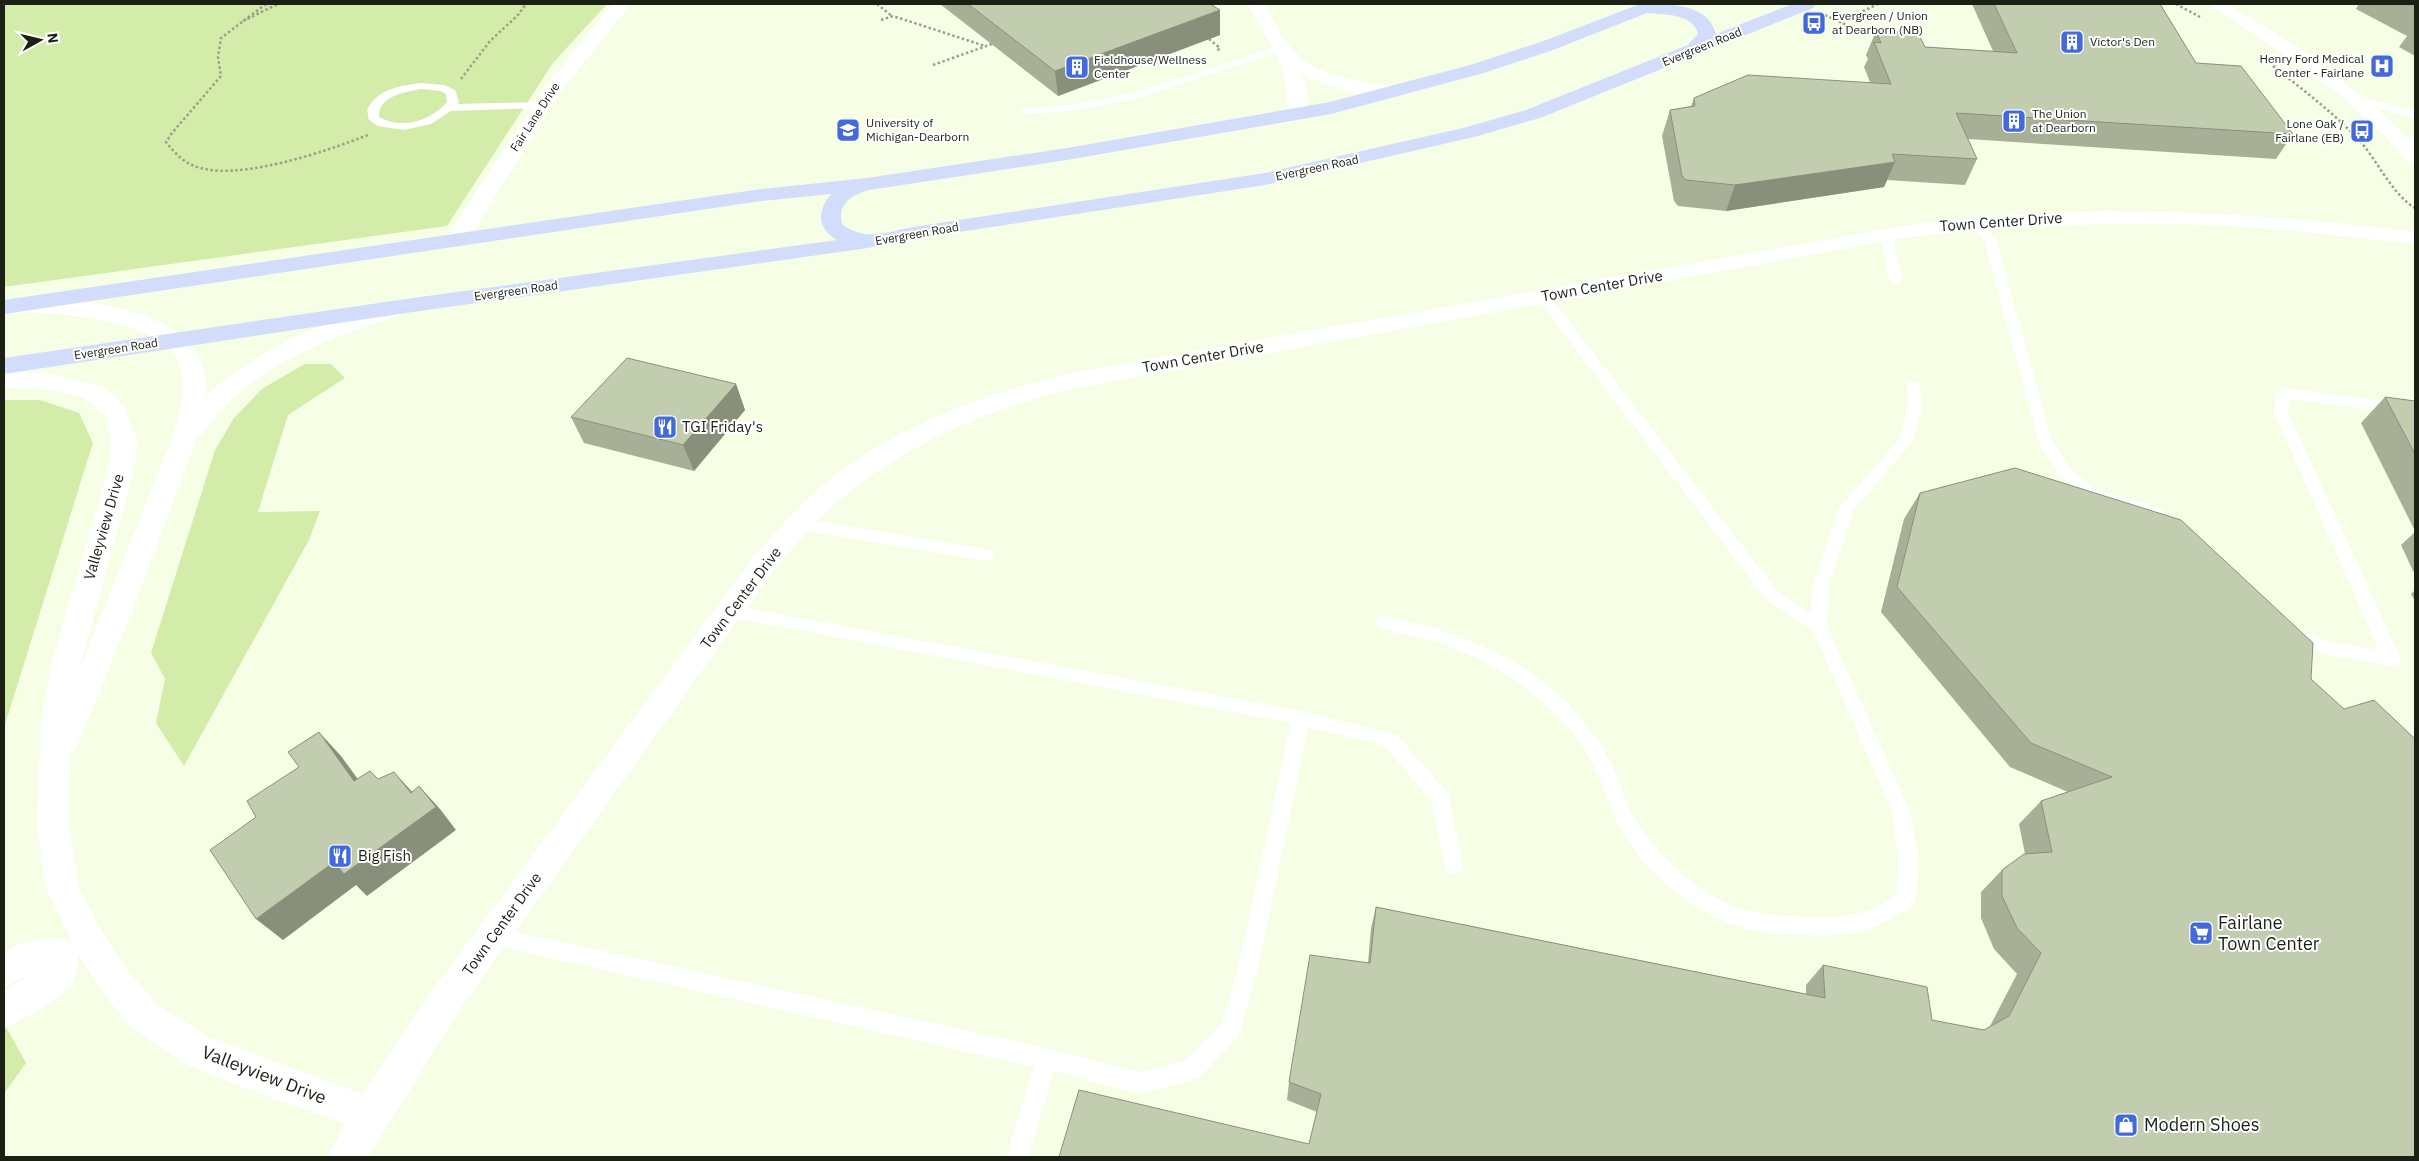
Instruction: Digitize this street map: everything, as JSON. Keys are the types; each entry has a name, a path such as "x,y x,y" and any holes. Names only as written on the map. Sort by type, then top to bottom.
{"street":[{"name":"Fair Lane Drive","path":"458,238 542,105 591,37 622,4"},
{"path":"1256,4 1282,48 1300,106 1296,115"},
{"name":"Evergreen Road","path":"4,366 406,306 868,242 1265,179 1348,162 1466,133 1533,114 1807,4"},
{"path":"2216,4 2301,58 2413,149"},
{"path":"11,306 380,252 458,238 760,195 867,184 1067,154 1296,115 1477,68 1547,46 1650,6 1688,14 1702,20 1707,28 1707,36 1694,50"},
{"path":"1282,48 1307,72 1337,83 1390,92"},
{"path":"867,184 847,190 836,199 830,211 831,222 839,232 868,242"},
{"name":"Town Center Drive","path":"347,1157 371,1115 444,1004 764,563 837,488 887,452 946,421 1010,396 1071,381 1886,235 1974,223 2092,216 2201,218 2339,228 2415,238"},
{"name":"Valleyview Drive","path":"11,306 61,306 106,312 144,325 173,341 188,356 195,385 182,444 92,678 55,761"},
{"name":"Valleyview Drive","path":"182,444 196,422 214,402 261,365 316,336 406,306"},
{"name":"Valleyview Drive","path":"4,380 46,381 92,392 107,403 115,413 124,439 123,458 113,498 65,664 56,721 53,825 73,945 113,978 143,1014 196,1050 234,1066 371,1115"},
{"path":"4,971 28,956 73,945"},
{"path":"4,1011 57,977 73,945"}],"lane":[{"path":"1026,111 1069,108 1135,96 1282,48"},
{"path":"421,86 439,87 451,92 453,102 449,108 429,120 401,126 389,126 379,123 372,118 371,112 382,98 394,92 421,86"},
{"path":"2350,96 2415,116"},
{"path":"449,108 542,105"},
{"path":"1974,223 1990,239 2044,439 2066,474 2090,493 2134,505 2170,519"},
{"path":"1886,235 1896,280"},
{"path":"1543,297 1773,597 1819,626"},
{"path":"1384,623 1447,638 1481,653 1507,666 1548,697 1585,735 1606,771 1628,825 1657,861 1700,898 1738,917 1778,926 1829,927 1862,922 1905,901 1909,862 1901,812 1819,626 1820,589 1846,508 1906,442 1915,408 1914,385"},
{"path":"2283,625 2290,632 2324,647 2392,658 2281,412 2284,393 2415,410"},
{"path":"801,524 986,555"},
{"path":"730,611 1301,718 1390,740 1441,799 1453,866"},
{"path":"493,936 1047,1059 1140,1083 1191,1070 1231,1030 1247,973 1301,718"},
{"path":"1017,1157 1047,1059"}],"path":[{"path":"266,4 221,38 218,57 221,76 210,92 179,123 166,142 175,156 201,168 224,170 262,166 350,142 389,126"},
{"path":"238,24 278,4"},
{"path":"451,92 478,55 501,29 523,12 526,4 524,4"},
{"path":"877,4 893,16 986,46"},
{"path":"1878,4 1840,22 1857,30 1880,36"},
{"path":"2176,4 2203,18"},
{"path":"881,20 893,16"},
{"path":"933,65 992,44"},
{"path":"2272,66 2338,118 2368,149 2403,201 2415,208"}],"green space":[{"path":"4,4 607,4 553,63 447,226 4,287"},
{"path":"305,364 331,364 345,378 288,415 258,512 320,511 309,540 184,766 156,723 165,679 151,653 215,450 234,418 263,388"},
{"path":"4,400 40,400 79,413 93,443 4,728"},
{"path":"4,1023 26,1063 4,1094"}],"building":[{"path":"968,4 1210,4 1220,10 1055,71"},
{"path":"1994,4 2160,4 2196,63 2241,66 2293,134 1956,113 1977,159 1892,154 1895,162 1735,185 1686,180 1682,176 1670,110 1695,106 1694,98 1748,75 1891,84 1874,42 1881,43 1876,31 1918,33 1925,47 2017,53"},
{"path":"627,358 736,384 683,445 571,417"},
{"path":"2385,397 2415,401 2415,454"},
{"path":"2015,468 2181,520 2313,643 2311,679 2344,709 2374,700 2415,739 2415,1157 1059,1157 1079,1090 1309,1144 1321,1094 1289,1082 1310,955 1370,963 1376,907 1825,998 1823,965 1927,987 1932,1020 1984,1030 2009,1016 2041,953 2017,928 2002,896 2002,870 2024,854 2052,852 2041,801 2112,777 2031,743 1897,587 1920,493"},
{"name":"Big Fish","path":"319,732 354,781 370,771 378,779 394,772 411,793 419,786 436,807 344,874 334,862 256,919 210,850 256,817 247,801 299,767 288,752"}],"place":[{"name":"Evergreen / Union at Dearborn (NB)","path":"1814,23"},
{"name":"Victor's Den","path":"2072,42"},
{"name":"Henry Ford Medical Center - Fairlane","path":"2382,66"},
{"name":"Fieldhouse/Wellness Center","path":"1077,67"},
{"name":"The Union at Dearborn","path":"2014,121"},
{"name":"University of Michigan-Dearborn","path":"848,130"},
{"name":"Lone Oak / Fairlane (EB)","path":"2362,131"},
{"name":"TGI Friday's","path":"665,427"},
{"name":"Big Fish","path":"340,856"},
{"name":"Fairlane Town Center","path":"2201,933"},
{"name":"Modern Shoes","path":"2126,1125"}]}
